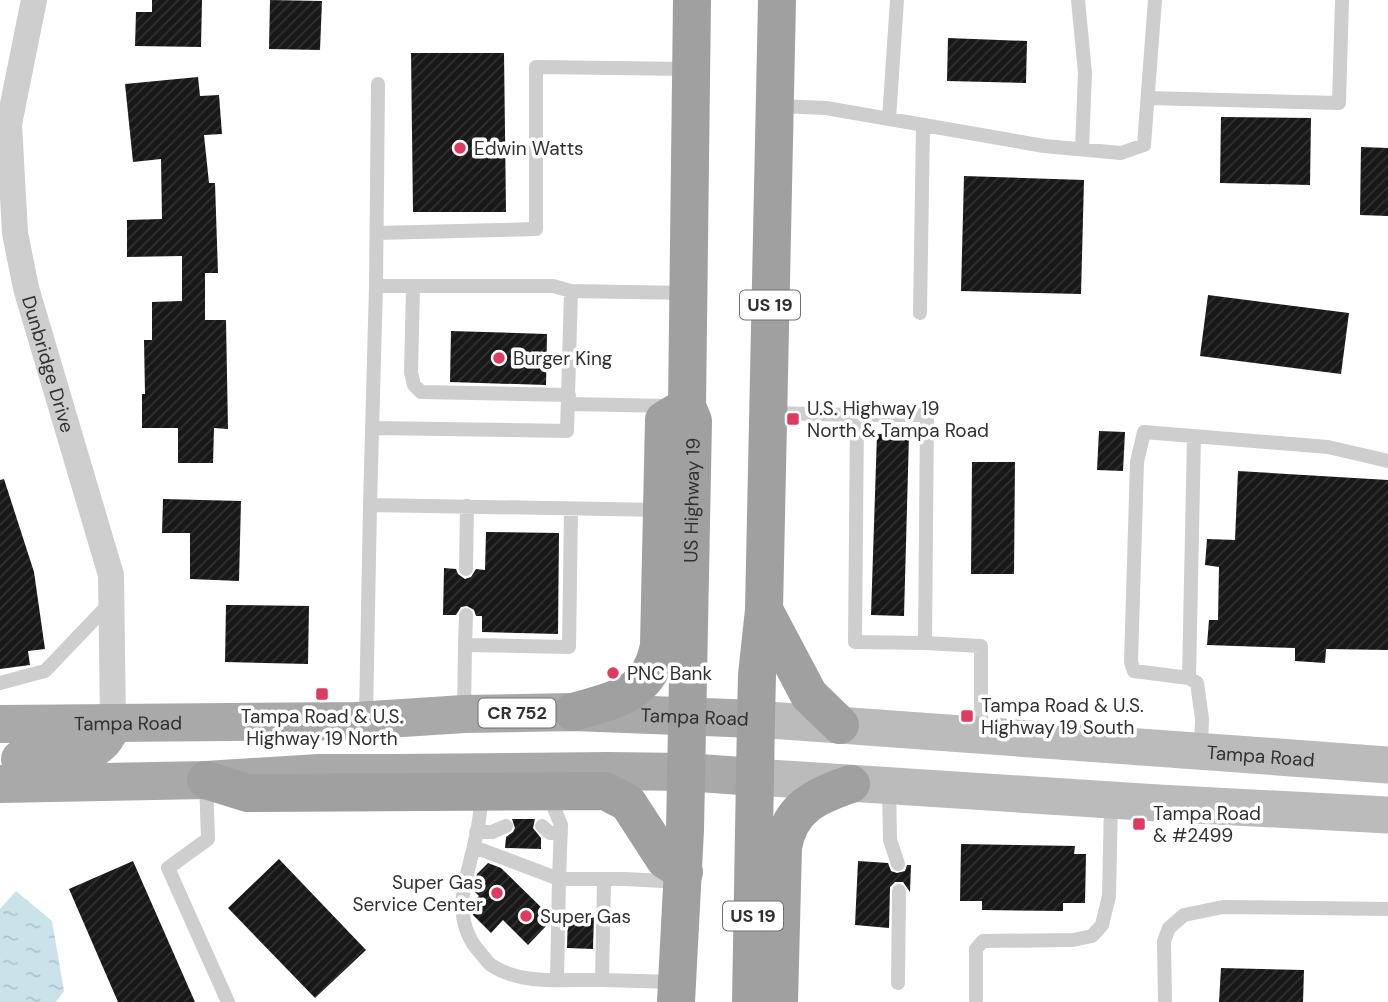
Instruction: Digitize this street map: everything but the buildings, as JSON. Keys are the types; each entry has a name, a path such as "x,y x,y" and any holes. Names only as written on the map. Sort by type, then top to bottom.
{"highway":[{"name":"US Highway 19","path":"676,992 686,772 692,421 687,406 692,0"},
{"name":"US 19","path":"751,1002 757,675 764,610 777,0"},
{"path":"573,712 616,700 643,683 656,661 659,645 664,420 687,406"},
{"path":"764,610 809,695 840,724"},
{"path":"206,780 248,793 480,791 549,825 606,791 628,803 665,860 683,877"},
{"path":"779,1002 783,847 786,831 799,811 820,795 851,784"}],"main road":[{"name":"Tampa Road","path":"0,724 366,720 464,713 686,715 1388,765"},
{"path":"0,759 60,759 87,751 102,743 113,724"},
{"path":"0,783 206,780 319,773 686,772 1388,815"}],"street":[{"name":"Dunbridge Drive","path":"34,0 9,124 15,233 26,288 111,575 113,724"}],"lane":[{"path":"889,119 897,0"},
{"path":"1078,0 1085,73 1082,149"},
{"path":"775,106 826,108 1044,146 1121,153 1144,145 1155,0"},
{"path":"1148,98 1339,103 1342,0"},
{"path":"377,233 536,229 536,67 691,69"},
{"path":"366,720 378,84"},
{"path":"920,313 923,125"},
{"path":"376,286 553,286 572,292 689,293"},
{"path":"413,287 411,372 414,385 421,392 687,406"},
{"path":"372,428 566,431 572,292"},
{"path":"768,413 927,415 925,643"},
{"path":"857,415 855,642 981,646 981,736"},
{"path":"1201,753 1202,719 1197,683 1189,678 1134,671 1130,662 1137,462 1144,432 1328,447 1388,461"},
{"path":"1189,678 1194,436"},
{"path":"370,505 662,510"},
{"path":"466,569 467,506"},
{"path":"465,645 569,647 571,509"},
{"path":"0,683 45,671 112,601"},
{"path":"464,713 466,615"},
{"path":"206,780 208,839 168,868 228,1002"},
{"path":"889,786 890,840 898,864"},
{"path":"480,791 481,804 474,847 464,887 463,918 468,937 490,964 507,973 530,978 603,980 676,992"},
{"path":"976,1002 976,949 983,942 1073,940 1093,936 1102,925 1109,896 1111,800"},
{"path":"476,832 492,832 506,825"},
{"path":"549,825 559,879 562,923 557,979"},
{"path":"492,832 505,841"},
{"path":"474,847 559,879 604,881 683,877"},
{"path":"603,980 599,931 604,881"},
{"path":"898,983 899,891"},
{"path":"1165,1002 1164,941 1169,928 1184,915 1223,906 1388,909"}],"water":[{"path":"16,891 52,921 64,991 56,1002 0,1002 0,909"}],"place":[{"name":"Edwin Watts","path":"460,148"},
{"name":"Burger King","path":"499,358"},
{"name":"U.S. Highway 19 North & Tampa Road","path":"793,419"},
{"name":"PNC Bank","path":"613,673"},
{"name":"Tampa Road & U.S. Highway 19 North","path":"322,694"},
{"name":"Tampa Road & U.S. Highway 19 South","path":"967,716"},
{"name":"Tampa Road & #2499","path":"1139,824"},
{"name":"Super Gas Service Center","path":"497,893"},
{"name":"Super Gas","path":"526,916"}]}
